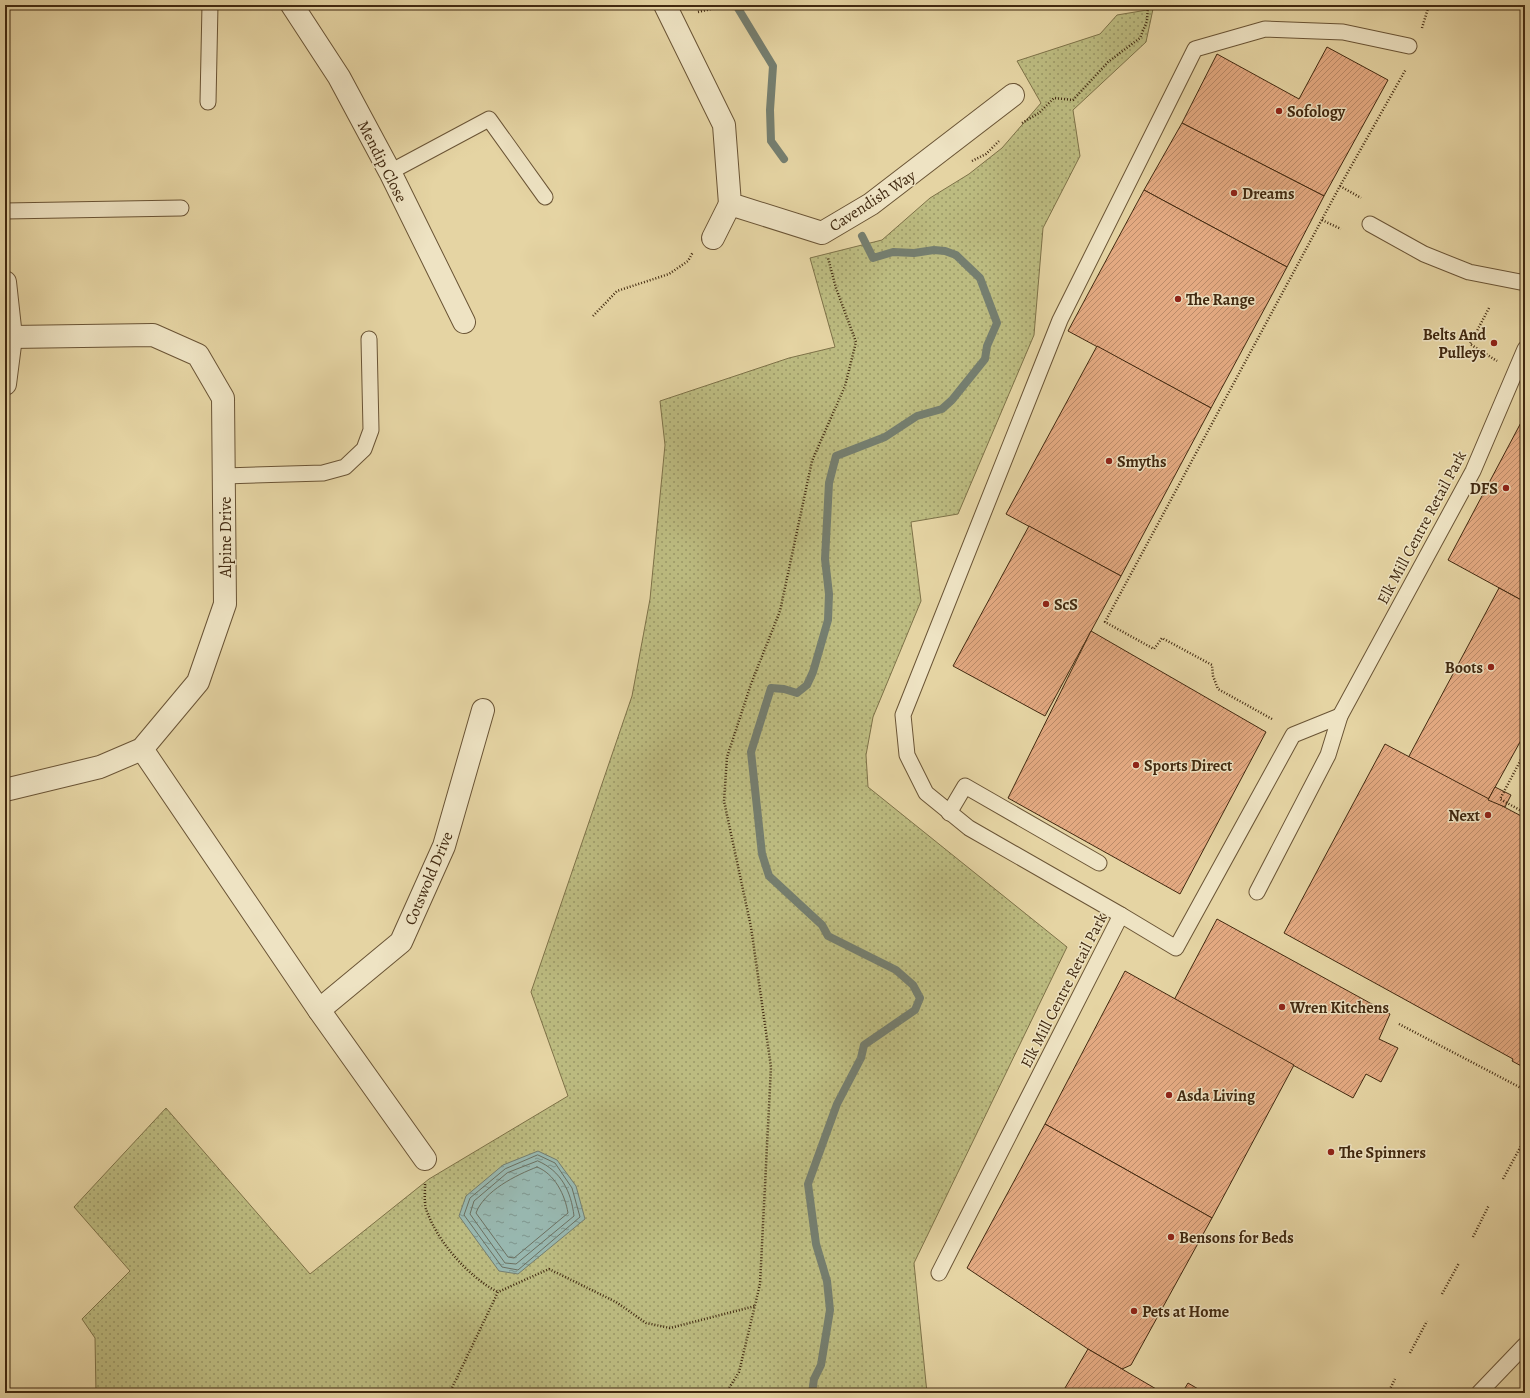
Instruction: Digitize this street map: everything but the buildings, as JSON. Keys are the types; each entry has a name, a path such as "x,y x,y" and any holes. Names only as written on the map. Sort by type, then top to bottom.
{"street":[{"name":"Mendip Close","path":"292,5 339,77 390,172 464,322"},
{"path":"665,5 724,126 730,204 713,238"},
{"name":"Cavendish Way","path":"730,204 822,233 871,204 1013,95"},
{"path":"5,282 11,337 5,384"},
{"name":"Alpine Drive","path":"5,790 100,767 142,749 198,682 225,604 223,398 198,355 153,335 11,337"},
{"name":"Cotswold Drive","path":"319,1010 401,942 444,846 483,710"},
{"path":"142,749 319,1010 425,1159"}],"lane":[{"path":"208,102 210,5"},
{"path":"1121,914 969,828 926,793 907,755 903,715 1060,320 1195,49 1266,29 1343,32 1410,46"},
{"path":"390,172 489,119 546,197"},
{"path":"5,211 181,208"},
{"path":"1370,224 1424,254 1469,272 1525,283"},
{"path":"224,476 323,473 345,467 364,449 371,430 369,339"},
{"name":"Elk Mill Centre Retail Park","path":"1257,892 1328,755 1340,716 1473,471 1525,349"},
{"name":"Elk Mill Centre Retail Park","path":"939,1273 1121,914 1176,948 1293,735 1340,716"},
{"path":"949,813 965,786 1099,863"},
{"path":"1479,1393 1525,1345"}],"path":[{"path":"716,8 728,5"},
{"path":"1421,32 1429,5"},
{"path":"1272,719 1218,689 1213,676 1212,666 1162,638 1154,649 1105,622 1340,186 1406,69"},
{"path":"1340,186 1361,198"},
{"path":"1322,220 1341,229"},
{"path":"726,1393 739,1372 760,1284 771,1067 751,927 724,801 727,757 751,684 780,611 812,461 845,386 856,342 836,288 822,233"},
{"path":"593,316 617,291 669,274 688,261 698,242 713,238"},
{"path":"1489,308 1470,344 1499,362"},
{"path":"1525,752 1500,799 1525,813"},
{"path":"1399,1024 1525,1090"},
{"path":"1503,1179 1521,1146"},
{"path":"425,1159 426,1208 440,1239 484,1285 498,1292"},
{"path":"1473,1237 1489,1205"},
{"path":"1442,1294 1459,1263"},
{"path":"442,1393 451,1390 498,1292 549,1269 616,1302 646,1323 670,1328 755,1306"},
{"path":"1410,1353 1427,1321"},
{"path":"1388,1393 1395,1379"}],"shaded area":[{"path":"1153,9 1146,42 1073,110 1080,156 1043,228 1034,335 958,514 911,522 921,601 873,717 866,755 868,787 1067,947 914,1263 927,1393 96,1393 95,1338 82,1319 130,1271 74,1207 166,1108 310,1274 429,1179 568,1096 531,992 632,696 650,599 665,445 660,401 789,358 835,347 810,258 882,240 930,198 969,174 1002,148 1041,103 1017,61 1100,34 1117,15"}],"water":[{"path":"538,1151 557,1160 576,1186 585,1219 518,1274 499,1271 459,1216 466,1196 503,1165"}],"waterway":[{"path":"736,5 773,66 770,110 771,141 784,159"},
{"path":"812,1393 814,1379 821,1365 830,1310 827,1281 816,1244 808,1184 837,1104 861,1058 864,1045 915,1010 920,998 913,985 896,970 828,936 822,925 769,876 762,854 751,752 771,688 784,689 797,693 807,685 813,672 828,620 829,594 825,559 829,483 836,456 885,437 917,416 942,409 952,400 985,359 987,346 997,323 980,278 956,255 945,251 934,250 914,253 893,252 873,258 862,236"}],"place":[{"name":"Sofology","path":"1279,111"},
{"name":"Dreams","path":"1234,193"},
{"name":"The Range","path":"1178,299"},
{"name":"Belts And Pulleys","path":"1494,343"},
{"name":"Smyths","path":"1109,461"},
{"name":"DFS","path":"1506,488"},
{"name":"ScS","path":"1046,604"},
{"name":"Boots","path":"1491,667"},
{"name":"Sports Direct","path":"1136,765"},
{"name":"Next","path":"1488,815"},
{"name":"Wren Kitchens","path":"1282,1007"},
{"name":"Asda Living","path":"1169,1095"},
{"name":"The Spinners","path":"1331,1152"},
{"name":"Bensons for Beds","path":"1171,1237"},
{"name":"Pets at Home","path":"1134,1311"}]}
